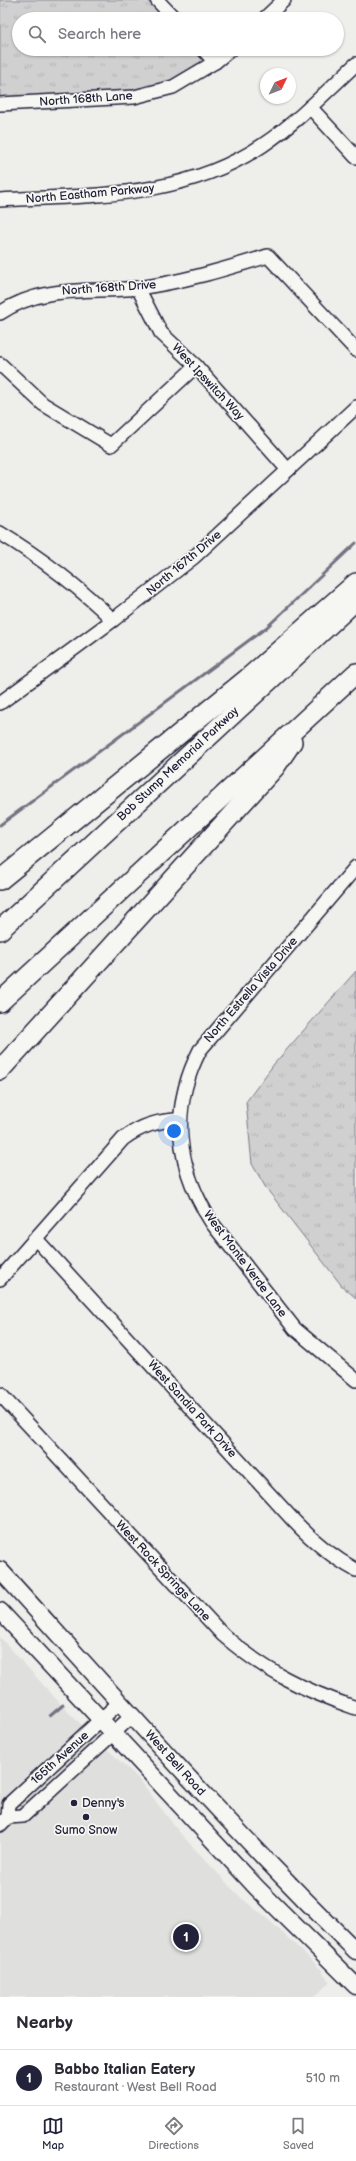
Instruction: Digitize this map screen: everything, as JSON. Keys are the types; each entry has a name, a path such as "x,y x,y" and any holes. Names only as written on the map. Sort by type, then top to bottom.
{"highway":[{"path":"0,880 248,678 356,583"},
{"name":"Bob Stump Memorial Parkway","path":"0,930 356,600"},
{"path":"0,1002 356,673"},
{"path":"0,1070 275,767 311,714"}],"main road":[{"name":"West Bell Road","path":"0,1570 132,1716 290,1886 356,1951"},
{"name":"West Bell Road","path":"0,1611 261,1892 356,1986"},
{"path":"339,1970 356,1951"}],"street":[{"path":"157,0 168,12"},
{"path":"271,12 284,0"},
{"path":"209,56 215,62"},
{"name":"North 168th Lane","path":"0,104 134,97 172,87 215,62 222,56"},
{"name":"North Eastham Parkway","path":"0,200 127,193 187,182 243,158 274,137 310,107 356,64"},
{"path":"310,107 356,157"},
{"name":"North 168th Drive","path":"0,313 16,302 52,292 138,288 199,277 268,256 356,350"},
{"name":"West Ipswitch Way","path":"138,288 161,333 196,366 288,470"},
{"path":"0,364 43,404 111,445 196,366"},
{"name":"North 167th Drive","path":"2,699 113,620 194,557 356,407"},
{"path":"0,533 33,553 79,587 113,620"},
{"name":"North Estrella Vista Drive","path":"180,1120 189,1074 200,1050 356,867"},
{"path":"0,1279 123,1139 131,1132 154,1123 180,1120"},
{"name":"West Monte Verde Lane","path":"180,1120 181,1149 186,1168 200,1204 212,1222 295,1329 356,1380"},
{"name":"West Sandia Park Drive","path":"36,1239 313,1541 335,1558 356,1570"},
{"name":"West Rock Springs Lane","path":"0,1394 223,1635 246,1655 276,1675 320,1696 356,1708"},
{"name":"165th Avenue","path":"4,1821 9,1804 120,1702"},
{"name":"165th Avenue","path":"4,1821 23,1816 132,1716"}],"shaded area":[{"path":"0,1637 66,1710 139,1779 180,1833 240,1897 270,1921 322,1970 322,1973 330,1982 314,1997 0,1997"}],"green space":[{"path":"0,0 148,0 159,12 12,12 12,56 201,56 205,60 170,81 133,90 0,98"},
{"path":"356,971 356,1298 342,1286 266,1188 252,1164 246,1102 274,1064"}],"waterway":[{"path":"0,825 267,627 356,543"},
{"path":"50,1716 63,1705"}],"place":[{"name":"Denny's","path":"74,1803"},
{"name":"Sumo Snow","path":"86,1817"},
{"name":"Babbo Italian Eatery","path":"186,1937"}]}
